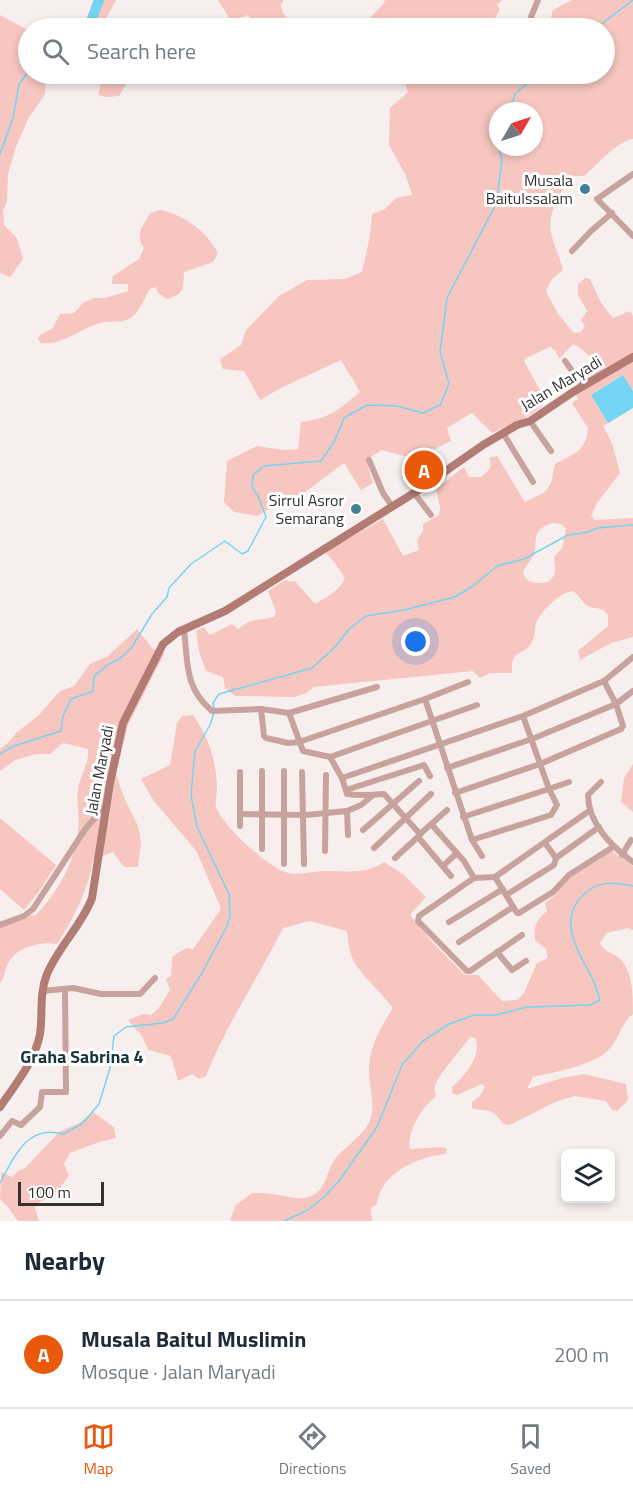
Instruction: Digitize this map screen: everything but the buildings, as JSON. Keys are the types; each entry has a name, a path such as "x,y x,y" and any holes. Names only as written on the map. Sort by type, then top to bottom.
{"street":[{"path":"531,17 538,0"},
{"path":"633,174 598,197 633,236"},
{"path":"572,251 612,213"},
{"name":"Jalan Maryadi","path":"0,1107 27,1066 36,1046 41,1026 42,991 51,965 87,910 92,898 117,746 125,717 160,648 171,636 225,611 414,493 449,467 503,433 530,421 633,357"},
{"path":"565,361 583,386"},
{"path":"530,421 551,451"},
{"path":"503,433 533,482"},
{"path":"369,460 383,493 392,506"},
{"path":"414,493 431,515"},
{"path":"184,629 186,658 194,689 201,701 214,711 261,709 290,713 377,687"},
{"path":"342,778 523,716 604,681 633,657"},
{"path":"455,793 540,764 621,729 623,726 616,704 604,681"},
{"path":"261,709 266,738 288,743 299,742 468,682"},
{"path":"447,768 532,739 616,704 633,692"},
{"path":"425,699 463,817 472,840 482,856"},
{"path":"290,713 303,751 330,758 477,705"},
{"path":"472,840 551,815 557,805 523,716"},
{"path":"330,758 346,790 351,795 384,794 451,876"},
{"path":"346,790 424,765 430,776"},
{"path":"262,771 262,849"},
{"path":"284,771 284,864"},
{"path":"240,772 240,826"},
{"path":"302,772 304,864"},
{"path":"326,775 326,851"},
{"path":"363,830 418,781"},
{"path":"463,817 569,782"},
{"path":"600,782 588,795 589,811 613,847 633,862"},
{"path":"374,848 431,795"},
{"path":"240,814 347,811 361,805 372,796"},
{"path":"0,925 24,916 33,909 86,828 106,806"},
{"path":"395,858 447,810"},
{"path":"347,811 348,835"},
{"path":"522,935 467,971 418,921 419,916 474,878 495,877 589,811"},
{"path":"432,825 457,853 474,878"},
{"path":"449,922 554,866 556,858 599,828"},
{"path":"622,855 631,840"},
{"path":"545,843 556,858"},
{"path":"495,877 519,913 553,892 569,874 613,847"},
{"path":"443,866 457,853"},
{"path":"459,942 513,907"},
{"path":"497,952 512,970 526,961"},
{"path":"42,991 81,989 101,994 140,994 155,978"},
{"path":"0,1136 12,1120 21,1125 40,1107 42,1092 66,1092 65,990"}],"shaded area":[{"path":"94,0 116,0 106,18 88,18"},
{"path":"218,0 284,0 281,5 287,18 250,18 248,15 229,18"},
{"path":"384,0 502,0 497,5 500,9 495,18 370,18 385,2"},
{"path":"572,0 633,0 633,139 627,140 614,149 584,176 573,176 560,195 553,210 550,225 563,270 552,279 546,291 558,314 574,333 581,332 585,326 581,320 587,311 578,295 578,284 585,278 590,279 601,303 613,318 630,311 633,316 633,391 623,375 591,395 608,423 603,426 612,443 620,473 597,503 591,516 595,520 633,518 633,637 611,643 580,660 578,651 608,626 608,615 602,609 587,605 573,591 557,598 540,617 530,645 513,659 512,673 490,673 480,678 473,671 314,687 295,697 235,696 225,688 223,677 206,671 199,651 196,631 204,627 210,635 232,624 238,629 252,621 274,617 276,612 268,591 285,580 295,581 315,604 336,590 345,578 325,552 383,519 403,556 419,550 417,540 423,531 423,524 439,515 436,489 464,467 469,477 481,477 490,467 489,458 497,456 525,502 545,492 551,483 555,464 573,455 585,442 588,428 573,405 573,402 578,399 572,388 602,368 573,344 559,359 556,351 550,347 524,361 546,401 528,416 492,433 472,413 447,428 451,441 415,459 382,450 366,460 373,483 361,490 344,463 300,496 286,499 257,516 234,512 224,502 227,461 257,446 284,450 298,449 301,422 334,412 360,392 341,360 260,400 244,371 223,369 220,359 241,345 246,330 279,296 307,280 345,279 362,272 372,214 385,209 396,198 412,195 406,176 389,145 390,108 408,92 405,84 615,84 615,18 551,18 553,10","holes":["553,523 561,524 566,529 562,548 554,557 555,573 551,579 548,582 537,583 526,579 523,572 534,553 540,530"]},
{"path":"0,15 18,25 18,84 46,84 45,94 28,119 16,147 8,174 7,201 3,211 4,225 17,238 23,259 10,277 0,273"},
{"path":"101,84 126,84 119,96 98,95"},
{"path":"161,210 187,220 208,238 218,253 213,262 184,272 182,290 173,297 167,299 158,293 156,287 150,289 138,310 127,320 98,324 58,341 41,343 38,339 40,335 53,328 60,314 74,313 84,302 94,298 105,298 128,291 128,284 112,284 113,276 139,259 144,248 140,239 142,227 150,213"},
{"path":"137,629 153,649 164,654 128,725 116,774 138,826 141,842 138,867 124,867 113,852 93,860 80,904 57,944 35,945 21,950 10,960 0,983 0,924 18,916 36,915 51,897 69,865 78,830 78,788 88,749 63,743 50,754 36,754 15,760 0,771 0,749 39,715 60,691 74,686 90,664 108,656"},
{"path":"193,715 207,740 213,758 217,788 216,806 219,814 246,844 268,862 289,873 362,871 384,862 403,874 426,897 410,915 434,944 465,975 478,975 502,1001 517,1000 524,993 537,963 548,958 546,949 535,940 535,927 547,911 545,903 555,895 564,882 612,851 633,866 633,930 628,928 607,933 600,943 606,950 618,957 627,968 631,983 633,1014 606,1053 576,1067 533,1077 527,1089 584,1074 626,1084 628,1100 617,1111 612,1110 606,1101 575,1096 555,1102 506,1125 492,1112 472,1108 472,1102 480,1096 485,1087 482,1084 457,1095 452,1093 452,1087 467,1072 474,1058 477,1045 475,1038 470,1037 436,1082 436,1096 421,1113 411,1134 410,1149 442,1147 447,1149 446,1154 429,1157 402,1168 388,1180 376,1205 371,1208 372,1221 230,1221 235,1206 252,1193 307,1198 321,1188 335,1159 369,1123 372,1105 369,1063 373,1046 393,1008 355,964 347,931 310,921 283,928 223,1038 206,1076 199,1079 192,1074 178,1081 171,1056 148,1050 142,1036 128,1020 144,1014 151,1015 158,1009 170,990 166,979 171,976 172,957 186,948 193,949 221,909 197,852 154,801 141,779 170,765 177,723 182,716"},
{"path":"633,764 633,812 621,802 624,778"},
{"path":"0,818 56,865 24,910 0,889"},
{"path":"93,1112 114,1127 116,1138 70,1153 64,1164 69,1176 51,1196 34,1204 39,1221 18,1221 0,1199 1,1172 12,1177 25,1168 59,1132 79,1123"}],"water":[{"path":"623,375 633,391 633,408 608,423 591,395"}],"waterway":[{"path":"92,18 99,0"},
{"path":"609,18 633,0"},
{"path":"0,154 13,118 19,84"},
{"path":"513,102 515,94 526,84"},
{"path":"0,754 14,746 61,731 63,716 71,699 93,691 94,676 121,658 132,647 152,614 167,597 169,588 191,564 225,541 242,554 248,551 266,517 252,487 253,475 264,466 321,461 334,442 344,418 367,405 397,406 423,413 440,405 449,384 440,352 447,298 496,204 501,156"},
{"path":"214,708 213,703 219,694 312,668 336,646 349,629 366,616 404,610 455,597 473,586 497,566 524,559 568,535 598,528 633,525"},
{"path":"0,1183 17,1153 31,1138 51,1132 63,1134 82,1124 99,1104 110,1068 114,1036 126,1027 163,1023 173,1019 202,973 227,926 230,916 229,894 197,827 191,795 195,751 214,713"},
{"path":"284,1221 308,1210 339,1181 377,1127 402,1065 423,1041 449,1024 474,1015 496,1015 527,1007 590,1005 600,1000 595,983 573,938 571,917 574,907 587,891 599,885 612,883 633,886"}],"place":[{"name":"Musala Baitulssalam","path":"585,189"},
{"name":"Musala Baitul Muslimin","path":"424,470"},
{"name":"Sirrul Asror Semarang","path":"356,509"}],"district":[{"name":"Graha Sabrina 4","path":"82,1057"}]}
